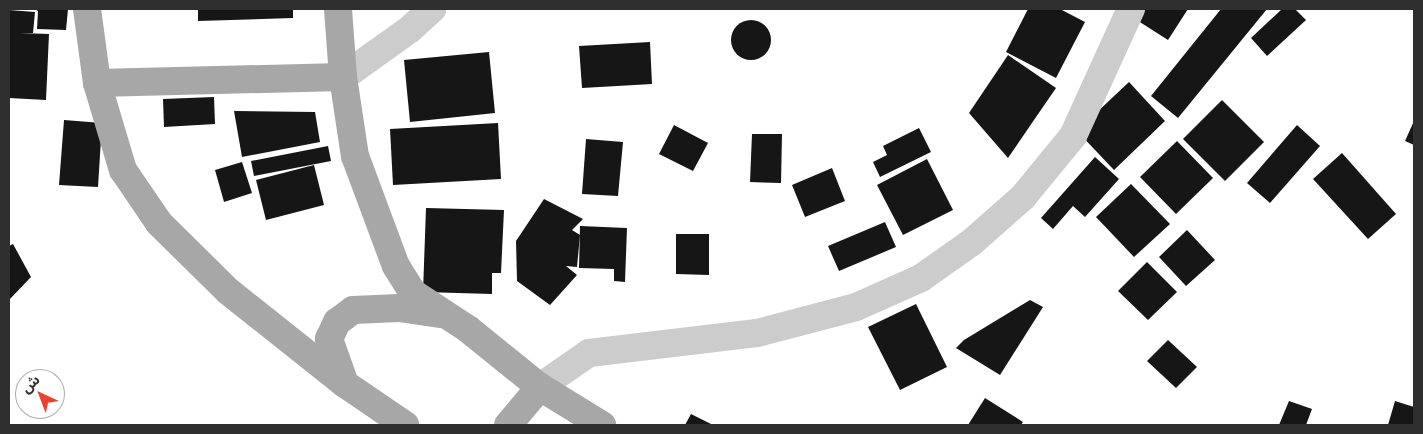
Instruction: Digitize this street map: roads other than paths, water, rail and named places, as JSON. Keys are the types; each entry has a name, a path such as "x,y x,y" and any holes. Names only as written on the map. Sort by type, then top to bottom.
{"main road":[{"path":"87,9 98,84 123,170 159,223 228,291 345,384 405,425"},
{"path":"338,9 343,77 355,156 396,266 414,292 442,314 468,329 540,387 602,425"},
{"path":"98,84 343,77"},
{"path":"345,384 329,339 337,322 353,310 399,308 442,314"},
{"path":"508,425 540,387"}],"street":[{"path":"343,77 410,30 432,9"},
{"path":"540,387 589,353 757,333 856,308 921,278 972,242 1023,197 1073,136 1131,9"}]}
